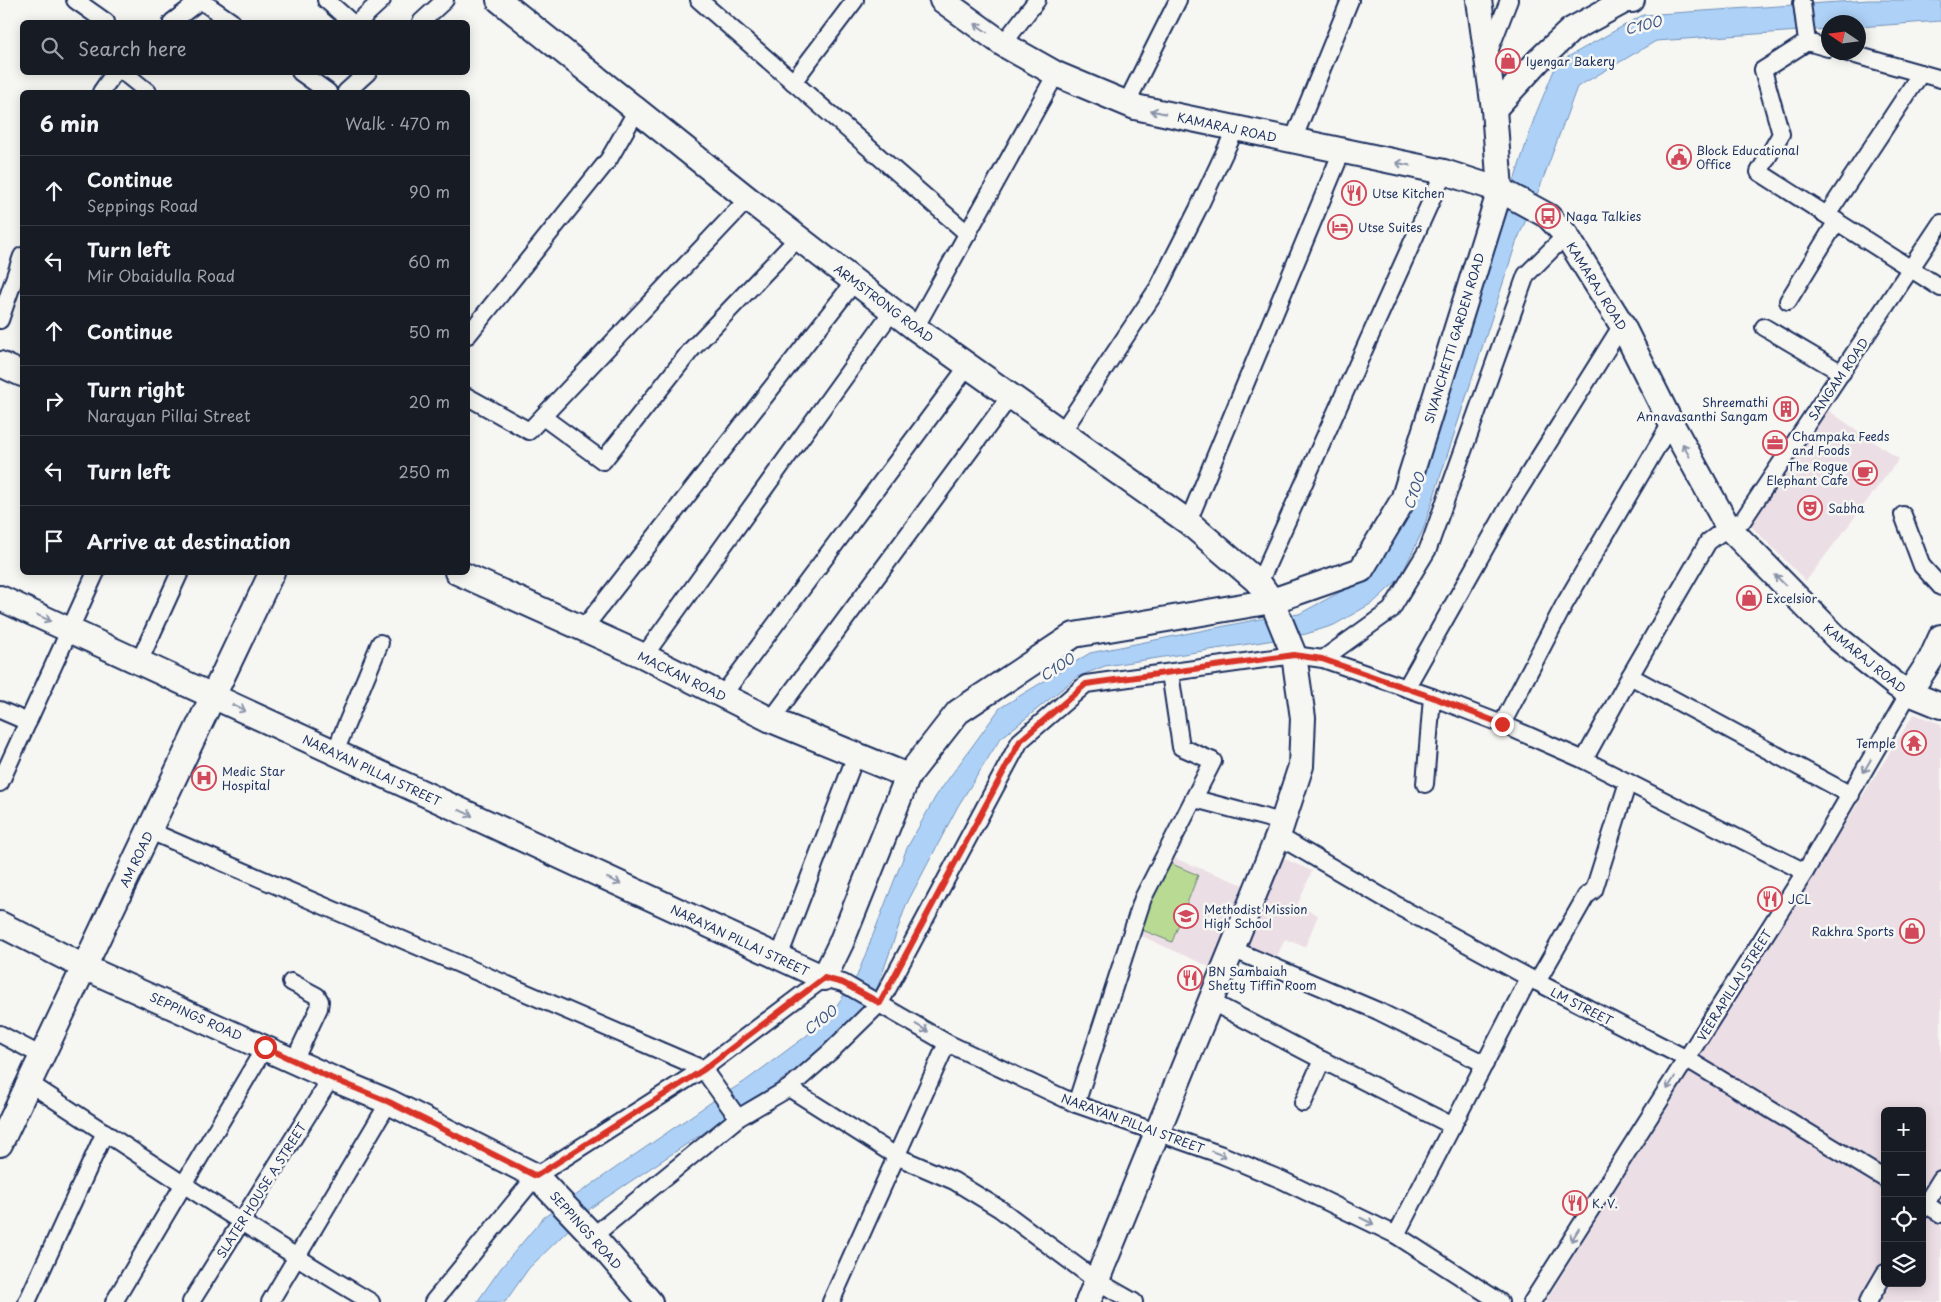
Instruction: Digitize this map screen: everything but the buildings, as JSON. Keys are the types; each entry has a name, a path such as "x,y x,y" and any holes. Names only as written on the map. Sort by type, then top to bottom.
{"street":[{"path":"75,0 103,20"},
{"path":"175,20 201,0 229,20"},
{"path":"326,0 349,20"},
{"path":"360,20 382,0"},
{"path":"423,20 445,0"},
{"name":"ARMSTRONG ROAD","path":"499,0 748,199 915,328 1188,522 1269,599"},
{"path":"699,0 968,234"},
{"path":"793,82 855,0"},
{"name":"KAMARAJ ROAD","path":"942,0 1004,44 1056,74 1126,104 1444,172 1500,190 1548,216 1566,235 1622,325 1671,423 1728,527 1836,637 1909,694 1941,706"},
{"path":"1004,44 1037,0"},
{"path":"1126,104 1178,0"},
{"path":"1293,140 1350,0"},
{"name":"SIVANCHETTI GARDEN ROAD","path":"834,981 841,943 908,776 958,712 1074,635 1269,599 1361,570 1403,500 1500,190 1494,109 1480,0"},
{"path":"1486,58 1509,0"},
{"path":"1494,109 1539,60 1571,30 1626,0 1632,0"},
{"path":"1802,4 1806,37"},
{"path":"1806,37 1821,44"},
{"path":"1806,37 1763,70 1781,134 1759,172 1941,288"},
{"path":"1866,58 1941,79"},
{"path":"1788,301 1832,218 1921,73"},
{"path":"915,328 1056,74"},
{"path":"102,90 113,75"},
{"path":"127,75 146,90"},
{"path":"304,75 325,90"},
{"path":"348,90 365,75"},
{"path":"470,333 609,159 633,117 635,109"},
{"path":"1062,432 1158,288 1236,128"},
{"path":"1188,522 1342,151"},
{"path":"1093,1292 1280,829 1301,766 1303,718 1291,647 1269,599 1444,172"},
{"path":"470,398 529,431 748,199"},
{"name":"SANGAM ROAD","path":"1584,760 1630,676 1708,542 1728,527 1743,520 1941,223"},
{"path":"1322,659 1391,610 1428,549 1526,275 1566,235"},
{"path":"543,417 603,461 691,350 799,237"},
{"path":"0,320 20,262"},
{"path":"584,629 855,281"},
{"path":"644,656 893,310"},
{"path":"1406,688 1510,504 1622,325"},
{"path":"1764,327 1842,373"},
{"path":"0,364 20,373"},
{"path":"722,696 968,366"},
{"path":"771,720 1011,396"},
{"path":"1502,724 1564,605 1671,423"},
{"path":"1903,515 1922,566 1941,586"},
{"path":"0,783 95,575"},
{"path":"139,662 179,575"},
{"name":"AM ROAD","path":"0,1144 271,575"},
{"name":"MACKAN ROAD","path":"464,575 644,656 771,720 908,776"},
{"name":"NARAYAN PILLAI STREET","path":"0,598 779,958 877,1001 947,1044 1076,1104 1222,1155 1282,1180 1396,1235 1500,1302"},
{"name":"VEERAPILLAI STREET","path":"1532,1302 1805,872 1931,659 1941,637"},
{"path":"335,752 380,642"},
{"path":"593,1236 738,1118 789,1088 830,1052 877,1001 1020,741 1086,684 1170,672 1291,647 1502,724 1584,760 1805,872"},
{"path":"1076,1104 1143,898 1213,761 1181,747 1170,672"},
{"path":"1630,676 1851,794"},
{"path":"1425,784 1432,697"},
{"path":"0,710 28,722"},
{"path":"779,958 856,754"},
{"path":"1396,1235 1485,1064 1533,980 1586,896 1594,890 1628,782"},
{"name":"LM STREET","path":"1195,799 1280,829 1403,909 1533,980 1687,1059 1881,1177"},
{"path":"150,831 703,1070 738,1118"},
{"name":"SEPPINGS ROAD","path":"0,924 84,967 331,1078 389,1102 536,1176 593,1236 650,1302"},
{"path":"1232,949 1378,1011 1485,1064"},
{"path":"433,1302 536,1176 703,1070 834,981"},
{"path":"291,982 317,996 320,1001 319,1008 294,1061"},
{"path":"1210,1002 1453,1126"},
{"path":"0,1034 42,1056"},
{"path":"831,1302 947,1044"},
{"path":"114,1302 265,1047"},
{"path":"1303,1103 1322,1060"},
{"name":"SLATER HOUSE A STREET","path":"191,1302 331,1078"},
{"path":"29,1083 240,1222 371,1302"},
{"path":"789,1088 896,1156 954,1181 1000,1209 1093,1292 1134,1302"},
{"path":"270,1302 389,1102"},
{"path":"27,1302 105,1132"},
{"path":"1926,1202 1941,1179"},
{"path":"1926,1206 1941,1214"},
{"path":"1868,1302 1881,1281"}],"shaded area":[{"name":"Sabha","path":"1826,409 1899,459 1806,581 1748,523"},
{"path":"1914,714 1941,724 1941,1302 1545,1302"},
{"name":"Methodist Mission High School","path":"1168,856 1244,885 1210,967 1135,933"},
{"name":"Methodist Mission High School","path":"1278,856 1312,871 1297,906 1318,915 1305,947 1285,939 1273,965 1239,951"}],"green space":[{"path":"1167,862 1198,875 1172,942 1140,929"}],"water":[{"name":"C100","path":"1869,0 1941,0 1941,21 1866,26 1866,15 1821,15 1821,29 1656,41 1577,87 1540,187 1516,243 1423,530 1400,578 1374,602 1334,625 1306,634 1105,666 1077,677 1000,739 958,806 906,905 878,986 856,1020 823,1050 768,1090 592,1207 529,1268 505,1302 477,1302 501,1268 543,1218 713,1101 744,1082 805,1037 835,1008 857,976 907,848 936,796 1000,708 1090,653 1260,619 1299,614 1344,590 1378,563 1496,237 1535,116 1557,63 1643,15"}],"place":[{"name":"Iyengar Bakery","path":"1508,61"},
{"name":"Block Educational Office","path":"1679,157"},
{"name":"Utse Kitchen","path":"1354,193"},
{"name":"Naga Talkies","path":"1548,216"},
{"name":"Utse Suites","path":"1340,227"},
{"name":"Shreemathi Annavasanthi Sangam","path":"1786,409"},
{"name":"Champaka Feeds and Foods","path":"1775,443"},
{"name":"The Rogue Elephant Cafe","path":"1865,473"},
{"name":"Sabha","path":"1810,508"},
{"name":"Excelsior","path":"1749,598"},
{"name":"Temple","path":"1914,743"},
{"name":"Medic Star Hospital","path":"204,778"},
{"name":"JCL","path":"1770,899"},
{"name":"Methodist Mission High School","path":"1186,916"},
{"name":"Rakhra Sports","path":"1912,931"},
{"name":"BN Sambaiah Shetty Tiffin Room","path":"1190,978"},
{"name":"K. V.","path":"1575,1203"}],"route":[{"path":"265,1047 331,1078 389,1102 536,1176 703,1070 824,978 843,983 880,1003 1020,741 1086,684 1294,655 1322,659 1432,697 1502,724"}]}
